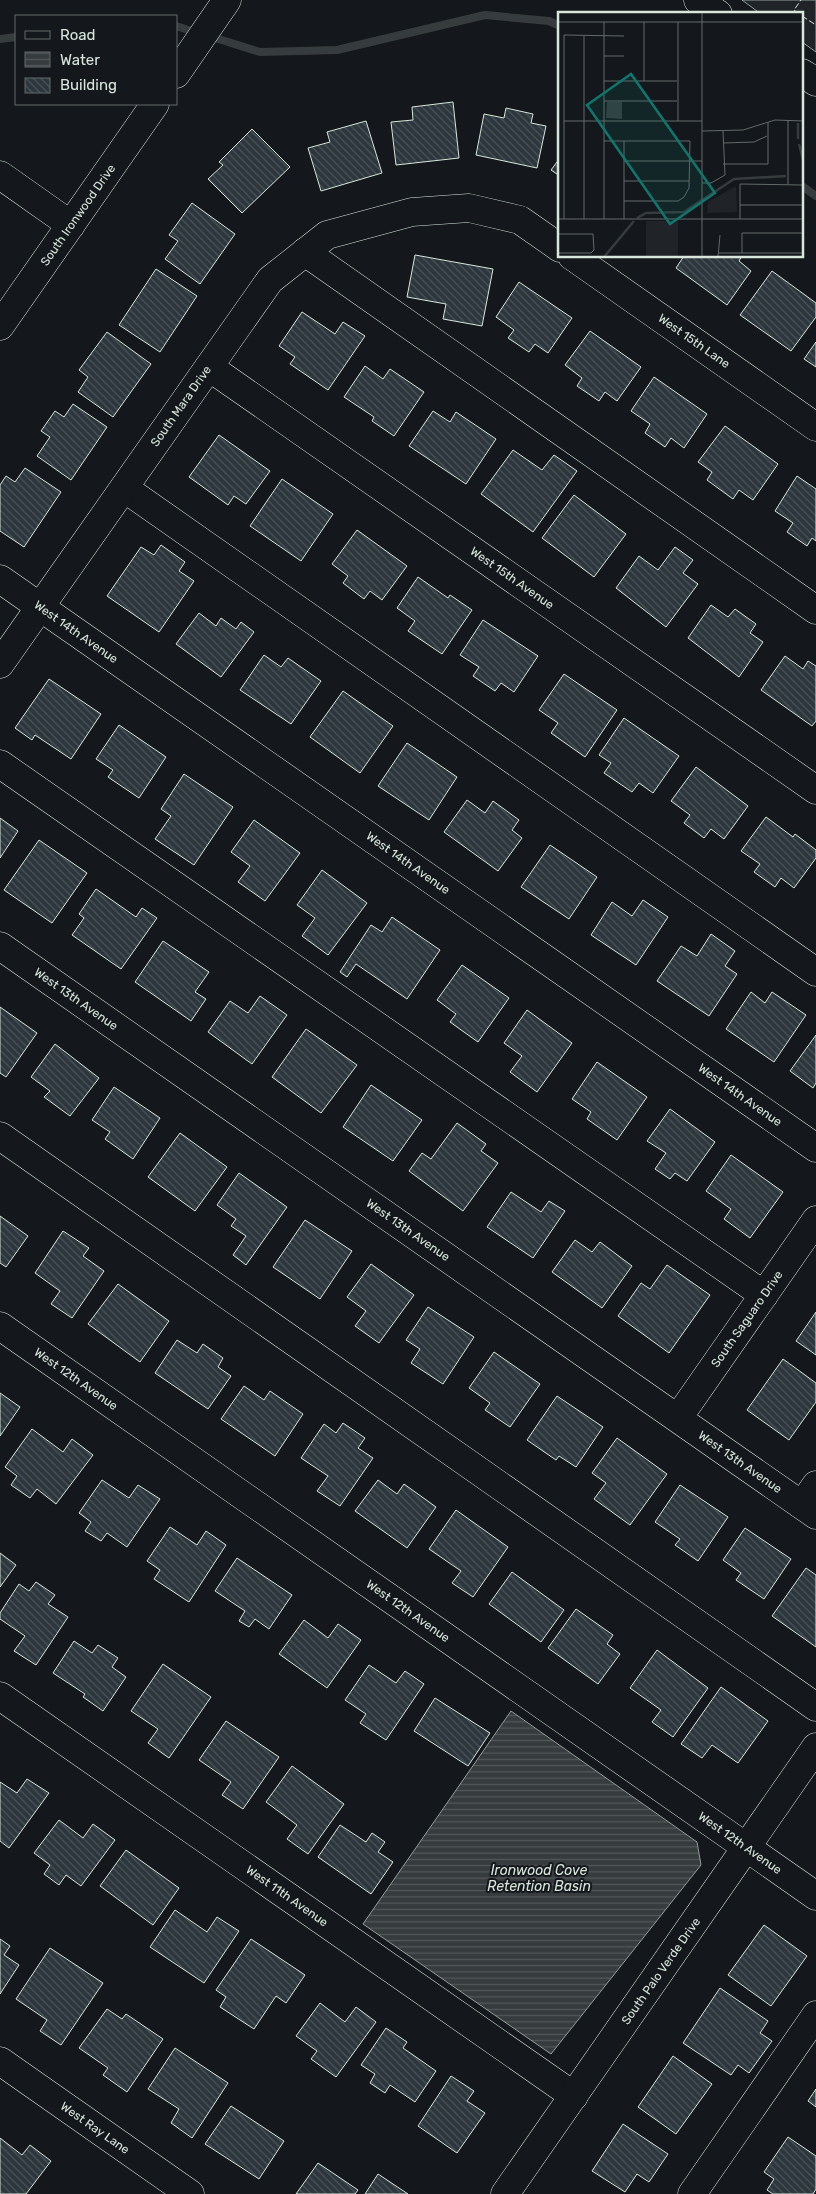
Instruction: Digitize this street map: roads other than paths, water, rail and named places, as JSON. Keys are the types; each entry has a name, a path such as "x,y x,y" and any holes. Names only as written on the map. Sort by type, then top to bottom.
{"street":[{"path":"698,0 715,12"},
{"path":"181,67 222,7"},
{"path":"804,74 816,82"},
{"name":"South Ironwood Drive","path":"0,326 155,105"},
{"path":"0,174 71,225"},
{"name":"South Mara Drive","path":"0,664 270,280 327,235 412,212 469,208 520,220 558,247"},
{"path":"305,252 816,610"},
{"name":"West 15th Lane","path":"575,258 816,427"},
{"name":"West 15th Avenue","path":"209,366 816,790"},
{"path":"124,488 816,972"},
{"name":"West 14th Avenue","path":"0,579 816,1148"},
{"path":"0,764 764,1295"},
{"name":"West 13th Avenue","path":"0,946 678,1418 811,1502"},
{"path":"0,1136 816,1707"},
{"name":"South Saguaro Drive","path":"678,1418 816,1220"},
{"name":"West 12th Avenue","path":"0,1326 816,1896"},
{"name":"West 11th Avenue","path":"0,1696 574,2096"},
{"name":"South Palo Verde Drive","path":"505,2194 816,1747"},
{"path":"692,2194 816,2015"},
{"name":"West Ray Lane","path":"0,2061 190,2194"}],"water":[{"name":"Ironwood Cove Retention Basin","path":"511,1711 697,1842 701,1865 551,2054 363,1924"}],"waterway":[{"path":"209,36 260,52 337,50 485,15 549,21 558,25"},
{"path":"178,27 198,33"},
{"path":"0,39 15,37"},
{"path":"804,187 816,196"}]}
